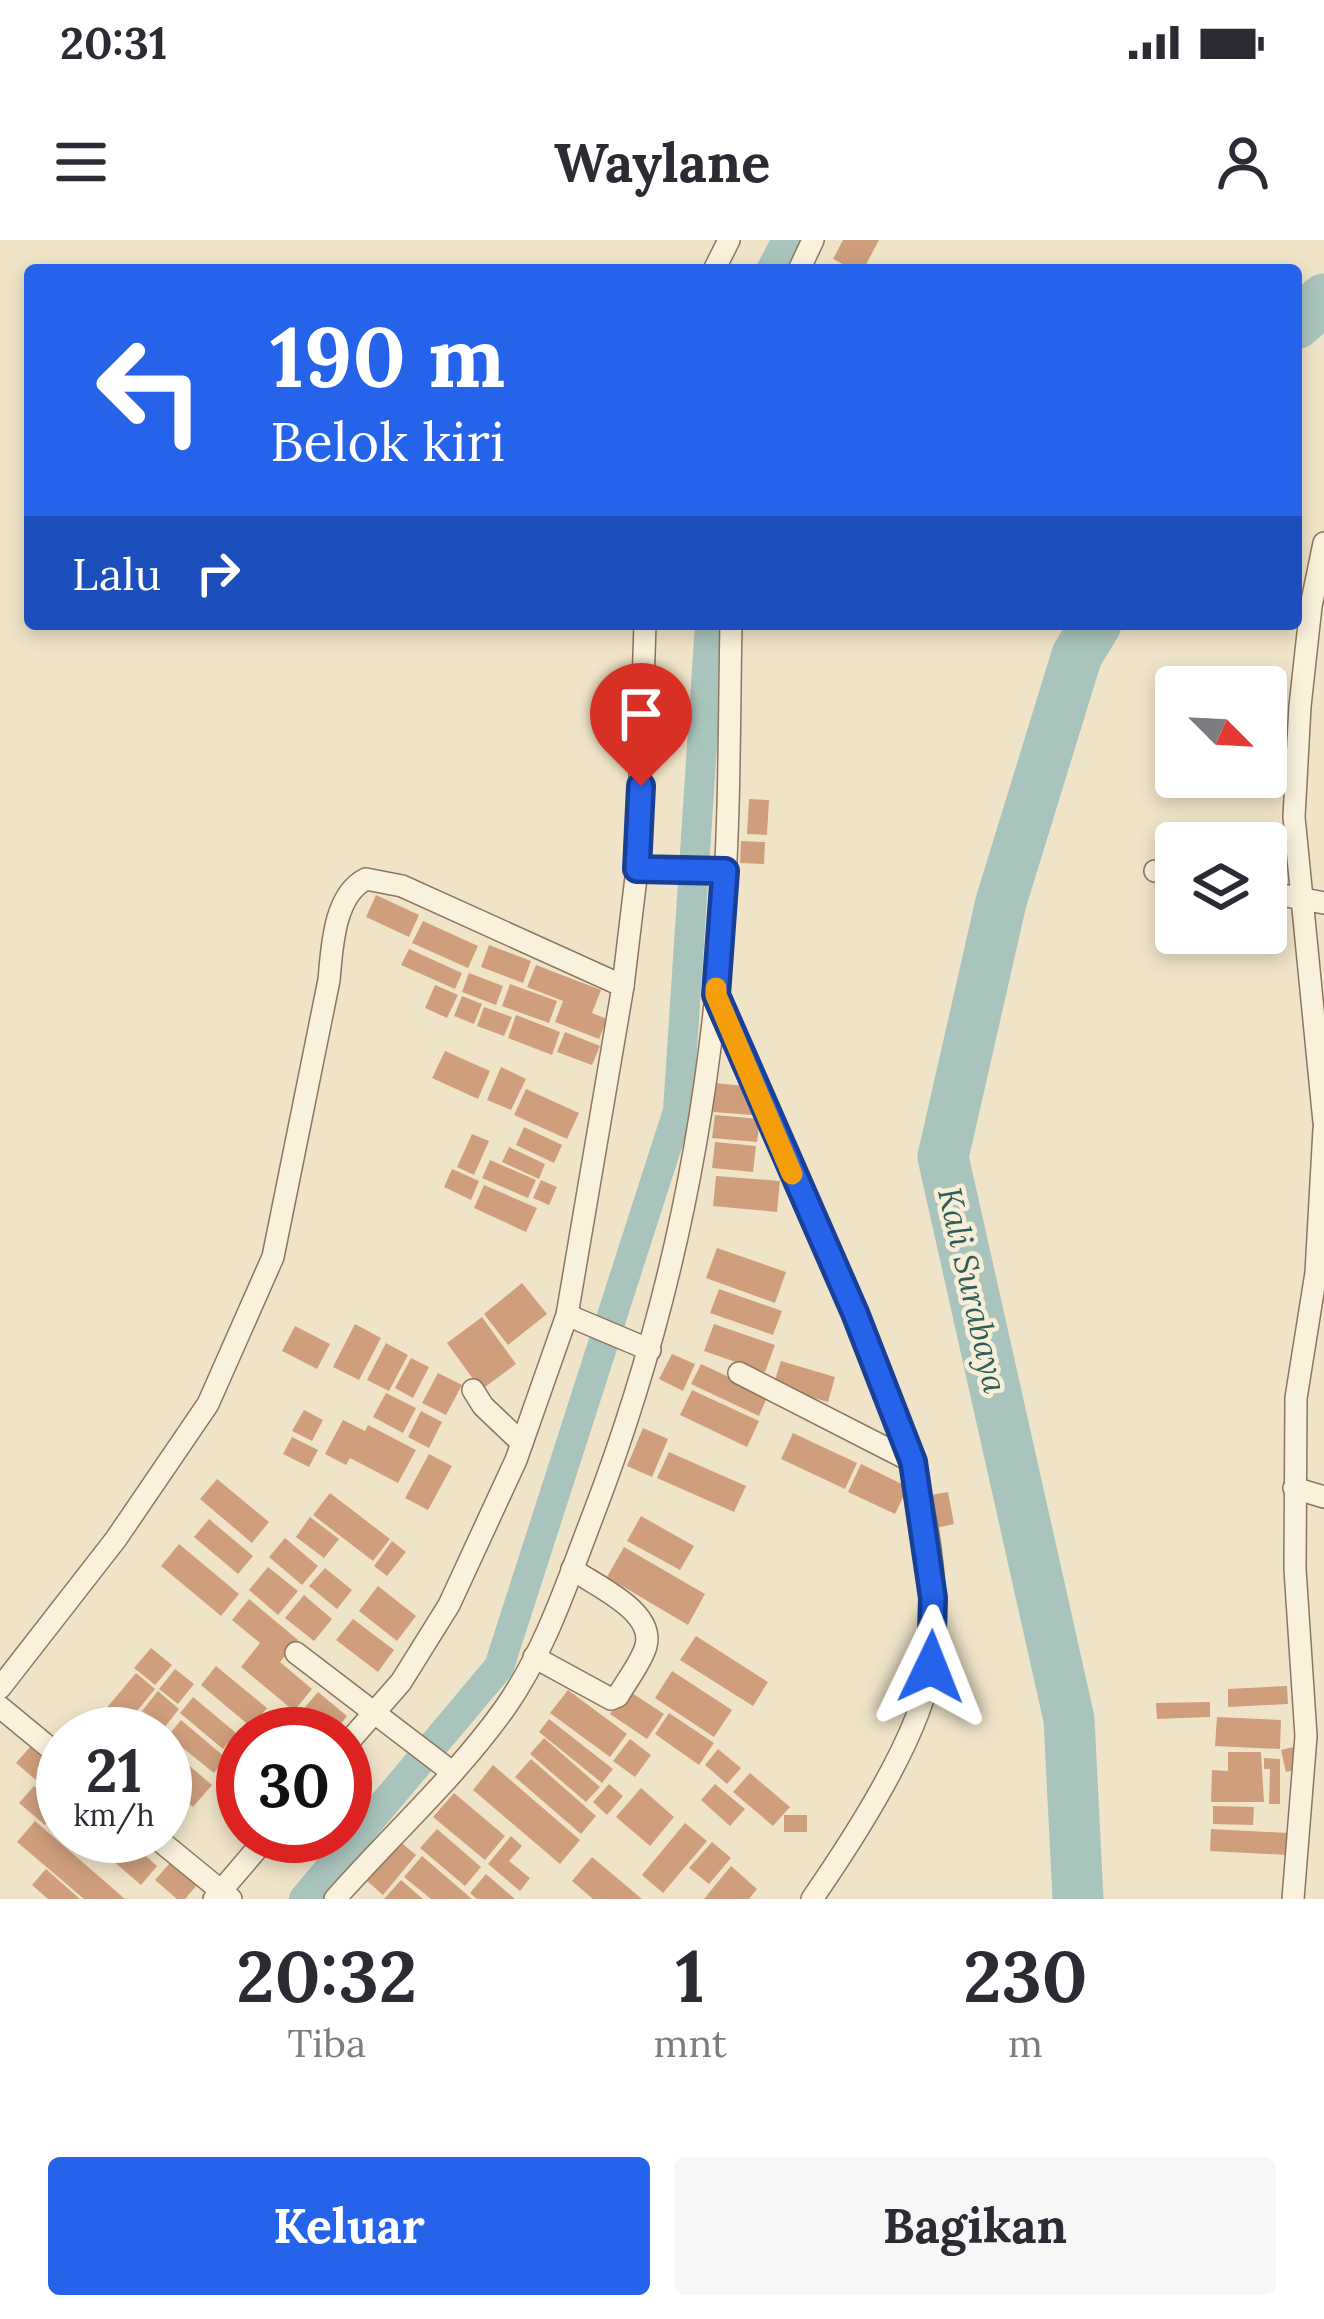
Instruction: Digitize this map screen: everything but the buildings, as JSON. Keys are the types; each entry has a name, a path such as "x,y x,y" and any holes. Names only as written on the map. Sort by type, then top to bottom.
{"street":[{"path":"1293,1899 1306,1736 1295,1569 1296,1398 1316,1273 1324,1125 1313,901 1294,801 1311,605 1324,543"},
{"path":"372,1724 449,1605 576,1318 644,869 645,630"},
{"path":"335,1899 447,1767 505,1708 534,1657 614,1460 699,1125 716,995 716,871 731,630"},
{"path":"644,869 716,871"},
{"path":"0,1688 116,1539 208,1404 245,1324 273,1257 332,946 351,889 366,879 402,886 623,986"},
{"path":"716,995 855,1313 913,1462 933,1598 931,1667 918,1709 847,1849 812,1899"},
{"path":"576,1318 642,1347"},
{"path":"739,1373 913,1462"},
{"path":"473,1390 522,1443"},
{"path":"1294,1488 1324,1497"},
{"path":"534,1657 611,1700 618,1696 645,1648 642,1619 572,1569"},
{"path":"296,1653 447,1767"},
{"path":"0,1707 36,1737"},
{"path":"184,1863 221,1896 247,1863"}],"waterway":[{"path":"774,264 787,240"},
{"name":"Kali Surabaya","path":"1302,319 1324,299"},
{"path":"304,1899 499,1667 678,1111 710,630"},
{"name":"Kali Surabaya","path":"1078,1899 1069,1719 943,1157 1001,902 1077,655 1092,630"}],"slow traffic":[{"path":"716,988 792,1174"}],"route":[{"path":"641,786 637,869 725,871 716,995 855,1313 913,1462 933,1598 931,1667"}]}
